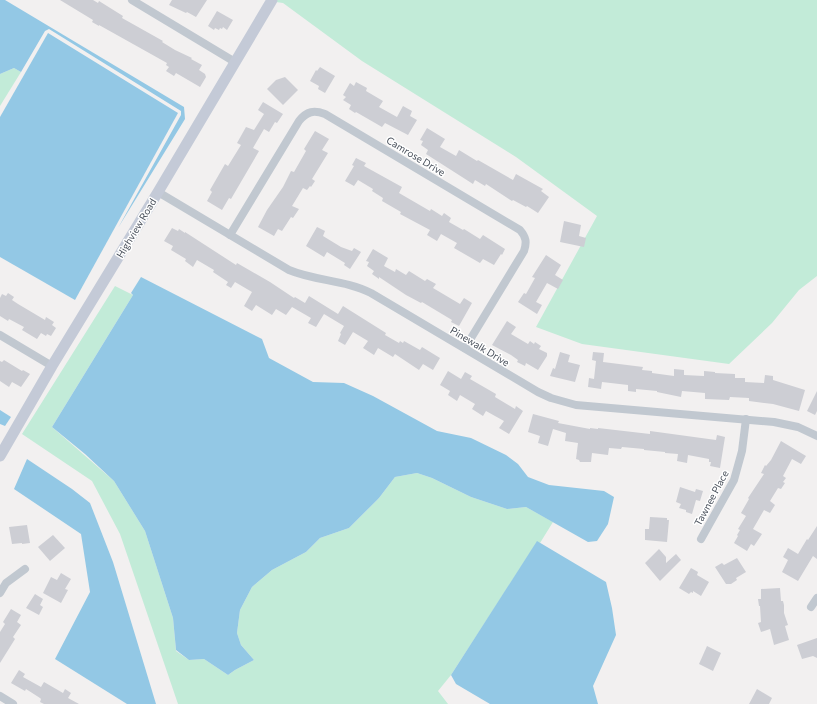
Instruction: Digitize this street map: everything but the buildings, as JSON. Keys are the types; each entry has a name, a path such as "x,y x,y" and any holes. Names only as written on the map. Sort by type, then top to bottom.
{"street":[{"path":"132,0 235,62"},
{"name":"Highview Road","path":"0,456 52,366 158,192 272,0"},
{"name":"Camrose Drive","path":"230,235 298,121 309,112 317,111 325,114 520,230 523,234 526,245 524,251 465,348"},
{"name":"Pinewalk Drive","path":"158,192 289,270 303,276 360,287 538,392 551,398 576,405 746,419 786,424 798,427 817,436"},
{"path":"0,335 52,366"},
{"name":"Tawnee Place","path":"701,539 734,480 742,451 746,419"},
{"path":"0,593 6,583 24,569"},
{"path":"811,607 817,598"},
{"path":"0,696 13,704"}],"green space":[{"path":"277,0 817,0 817,276 799,290 772,323 729,364 582,344 536,327 597,216 516,157 362,61 283,3 276,2"},
{"path":"14,68 21,72 0,106 0,74"},
{"path":"115,286 133,295 52,427 114,481 145,531 173,618 176,651 189,660 204,659 228,675 254,660 241,645 237,633 240,610 252,587 272,570 306,552 320,538 349,528 379,498 395,477 417,473 432,478 471,497 507,509 526,507 553,522 540,543 537,542 451,675 438,691 448,704 178,704 120,534 92,481 22,434"}],"water":[{"path":"0,0 5,0 184,107 185,119 118,228 181,115 181,111 49,29 45,31 21,72 14,68 0,74"},
{"path":"48,33 178,113 75,300 0,257 0,117"},
{"path":"141,277 262,339 269,358 313,382 344,383 373,396 437,431 471,438 506,455 518,464 528,477 549,485 604,491 614,497 608,524 597,541 588,542 526,507 507,509 471,497 432,478 417,473 395,477 379,498 349,528 320,538 306,552 272,570 252,587 240,610 237,633 241,645 254,660 228,675 204,659 189,660 176,650 173,618 145,531 114,481 85,454 52,427 133,295 131,293"},
{"path":"0,410 11,417 5,426 0,424"},
{"path":"27,459 90,503 113,562 156,704 127,704 55,659 90,592 81,534 14,489"},
{"path":"537,541 606,582 616,635 593,686 598,704 490,704 456,684 451,675"}]}
